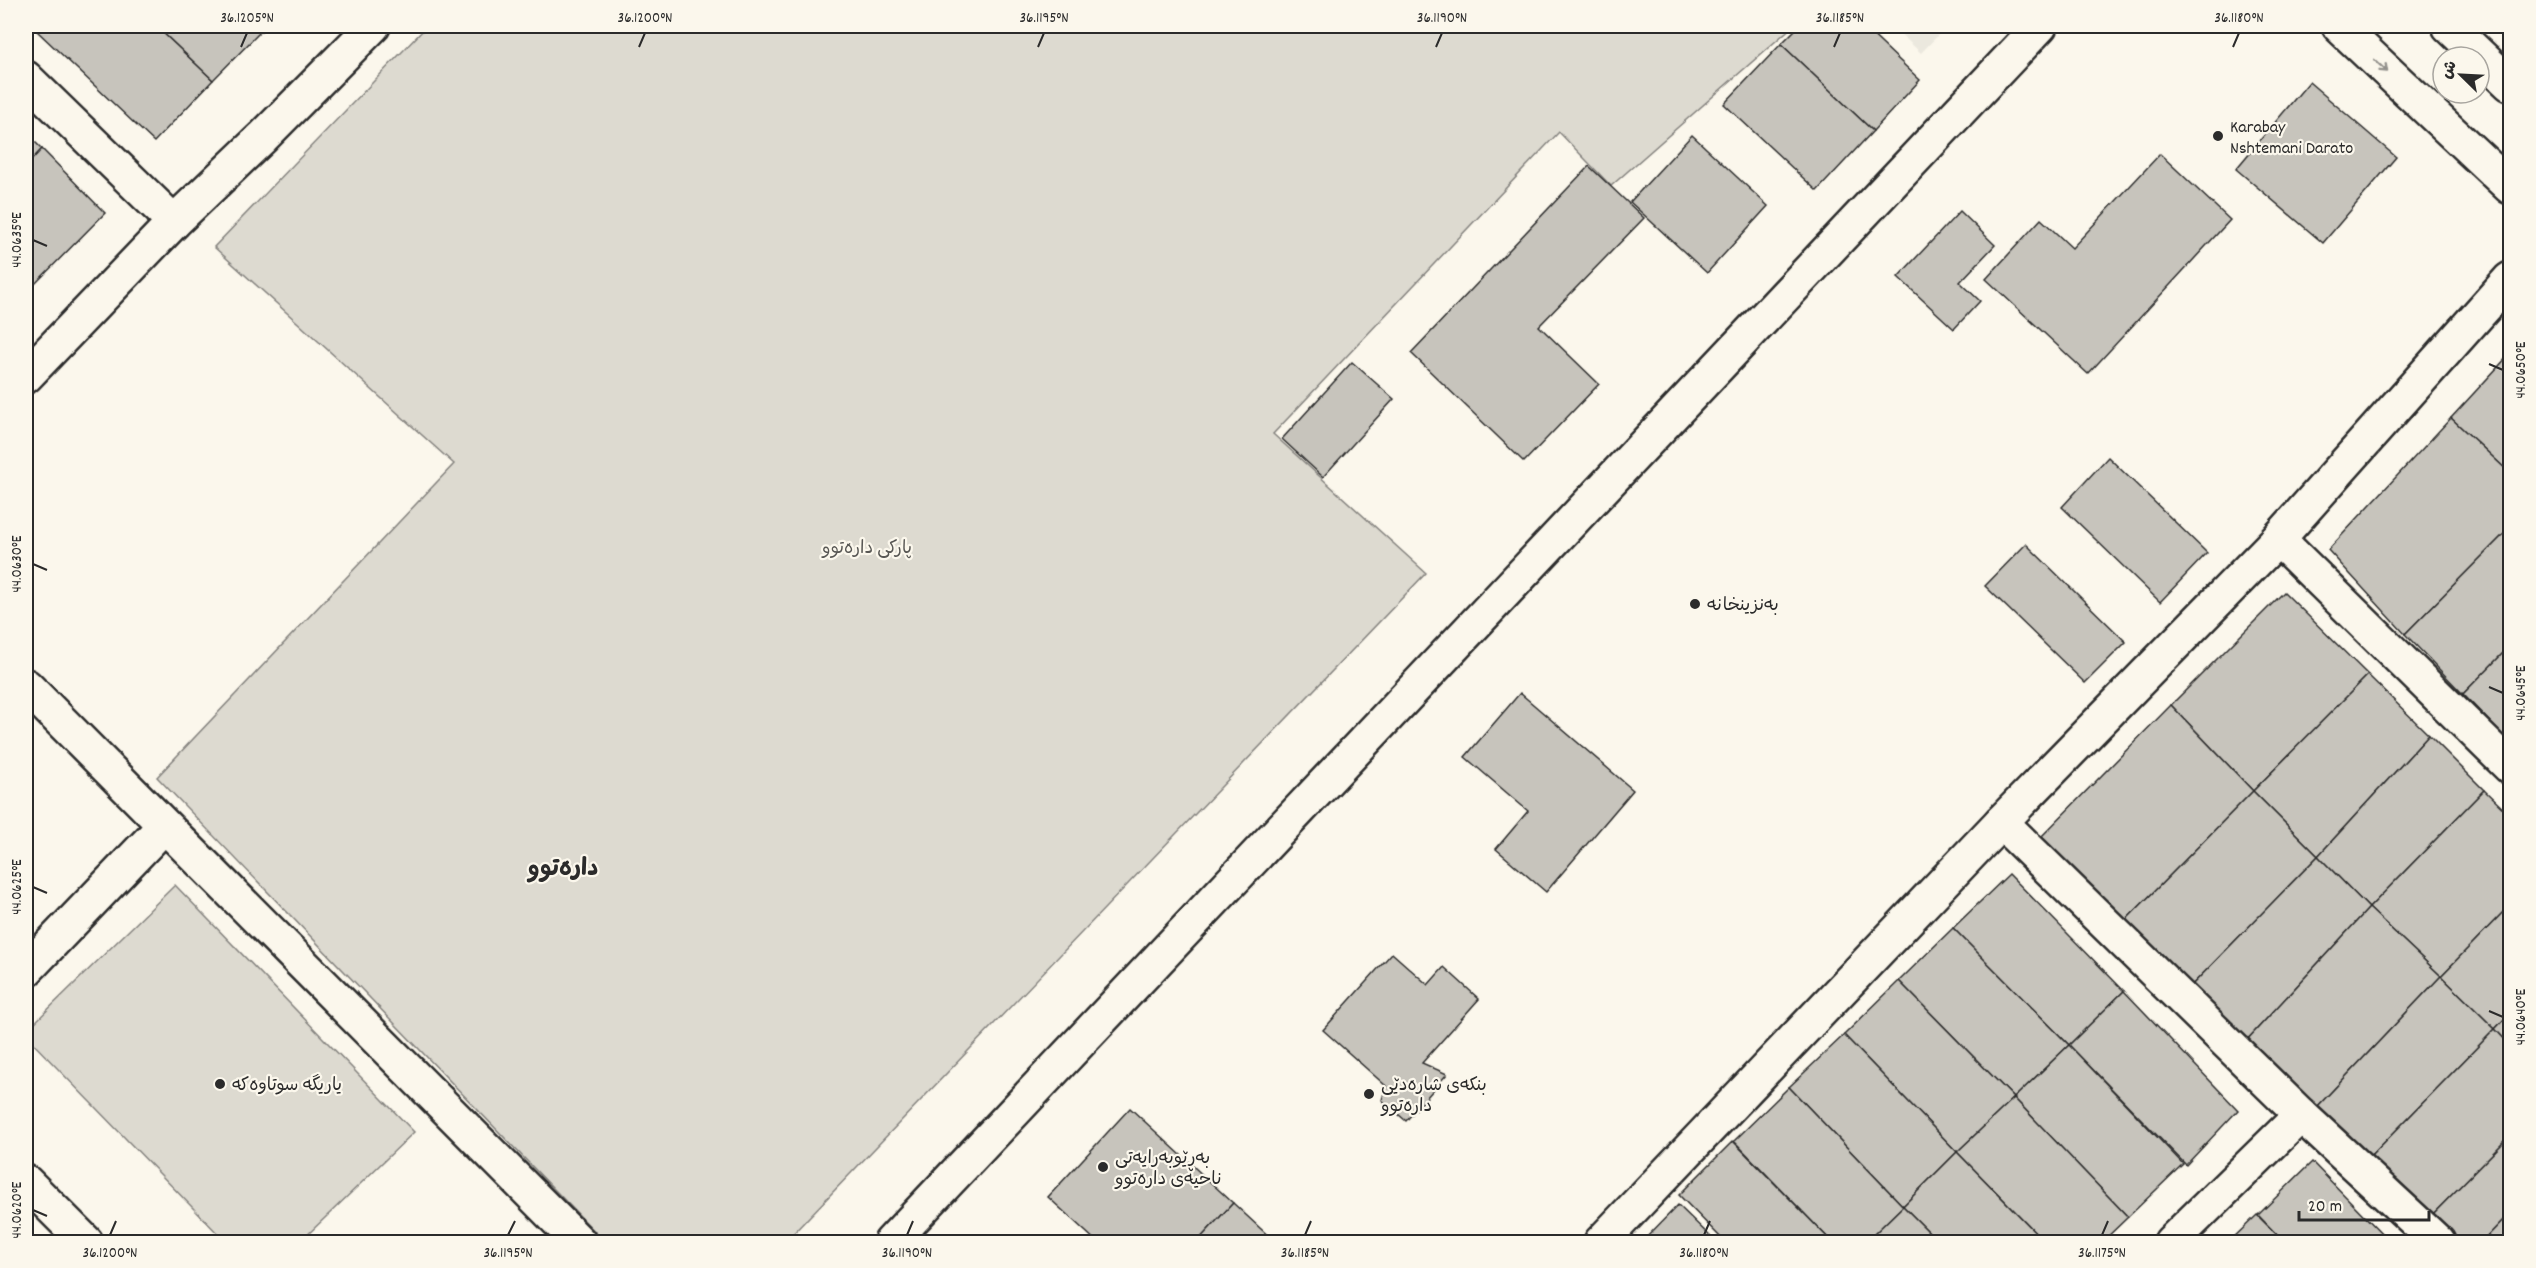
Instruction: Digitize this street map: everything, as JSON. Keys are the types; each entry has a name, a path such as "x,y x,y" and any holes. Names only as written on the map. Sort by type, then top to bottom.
{"street":[{"path":"26,376 174,222 374,26"},
{"path":"891,1242 2040,26"},
{"path":"2338,26 2511,187"},
{"path":"2449,26 2511,84"},
{"path":"26,78 174,222"},
{"path":"1601,1242 2001,822 2277,539 2511,279"},
{"path":"2277,539 2511,767"},
{"path":"26,686 579,1242"},
{"path":"2001,822 2301,1115 2438,1242"},
{"path":"26,970 164,826"},
{"path":"2171,1242 2301,1115"},
{"path":"26,1182 86,1242"}],"shaded area":[{"path":"1892,26 1947,26 1921,53"}],"green space":[{"name":"پارکی دارەتوو","path":"427,26 1793,26 1611,186 1559,132 1273,434 1426,573 785,1242 605,1242 157,777 454,464 214,247"},
{"name":"یاریگە سوتاوەکە","path":"175,885 414,1132 300,1242 226,1242 26,1036 26,1031"}],"building":[{"path":"42,26 156,26 213,80 154,142 37,31"},
{"path":"156,26 255,26 261,31 213,80"},
{"path":"1799,26 1863,26 1920,80 1873,131 1781,44"},
{"path":"1781,44 1873,131 1817,191 1724,104"},
{"path":"2309,82 2396,157 2323,243 2236,169"},
{"path":"26,133 42,149 26,166"},
{"path":"1692,135 1768,206 1707,273 1630,202"},
{"path":"42,149 105,213 26,293 26,166"},
{"path":"2160,154 2230,220 2088,374 1986,279 2041,219 2072,248"},
{"path":"1589,166 1644,218 1539,326 1599,384 1524,462 1411,353"},
{"path":"1960,211 1995,245 1960,282 1980,301 1954,329 1898,277"},
{"path":"2510,354 2510,473 2451,418"},
{"path":"1352,362 1394,399 1323,477 1282,439"},
{"path":"2451,418 2510,473 2510,528 2405,634 2328,550"},
{"path":"2108,457 2207,553 2160,602 2062,507"},
{"path":"2510,528 2510,646 2463,694 2405,634"},
{"path":"2026,544 2126,642 2085,683 1985,586"},
{"path":"2284,592 2368,675 2253,791 2171,705"},
{"path":"2510,646 2510,743 2463,694"},
{"path":"2368,675 2429,735 2318,856 2253,791"},
{"path":"1520,693 1633,790 1546,892 1496,849 1528,811 1465,757"},
{"path":"2171,705 2253,791 2124,922 2040,838"},
{"path":"2429,735 2484,790 2369,908 2318,856"},
{"path":"2484,790 2510,815 2510,905 2441,976 2369,908"},
{"path":"2253,791 2318,856 2190,987 2124,922"},
{"path":"2318,856 2369,908 2246,1041 2190,987"},
{"path":"2009,874 2124,991 2069,1045 1953,928"},
{"path":"2510,905 2510,1013 2495,1029 2441,976"},
{"path":"2369,908 2441,976 2317,1107 2246,1041"},
{"path":"1953,928 2069,1045 2014,1098 1899,981"},
{"path":"1392,953 1428,985 1444,967 1479,999 1422,1063 1447,1074 1406,1121 1382,1100 1386,1086 1323,1030"},
{"path":"2441,976 2495,1029 2370,1157 2317,1107"},
{"path":"1899,981 2014,1098 1957,1152 1844,1035"},
{"path":"2124,991 2238,1110 2186,1165 2069,1045"},
{"path":"2510,1013 2510,1045 2495,1029"},
{"path":"2495,1029 2510,1045 2510,1136 2430,1217 2370,1157"},
{"path":"1844,1035 1957,1152 1903,1206 1789,1087"},
{"path":"2069,1045 2183,1164 2128,1217 2014,1098"},
{"path":"1789,1087 1903,1206 1866,1242 1832,1242 1734,1141"},
{"path":"2014,1098 2128,1217 2102,1242 2045,1242 1957,1152"},
{"path":"1130,1108 1233,1203 1197,1242 1097,1242 1048,1197"},
{"path":"2510,1136 2510,1213 2482,1242 2457,1242 2430,1217"},
{"path":"1733,1141 1832,1242 1725,1242 1679,1195"},
{"path":"1957,1152 2045,1242 1939,1242 1903,1206"},
{"path":"2312,1162 2390,1242 2284,1242 2258,1215"},
{"path":"1233,1203 1275,1242 1197,1242"},
{"path":"1678,1205 1716,1242 1642,1242"},
{"path":"1903,1206 1939,1242 1866,1242"},
{"path":"2510,1213 2510,1242 2482,1242"},
{"path":"2257,1215 2284,1242 2229,1242"}],"place":[{"name":"Karabay Nshtemani Darato","path":"2218,136"},
{"name":"بەنزینخانە","path":"1695,604"},
{"name":"یاریگە سوتاوەکە","path":"220,1084"},
{"name":"بنکەی شارەدێی دارەتوو","path":"1369,1094"},
{"name":"بەڕێوبەرایەتی ناحیەی دارەتوو","path":"1103,1167"}],"district":[{"name":"دارەتوو","path":"563,867"}]}
